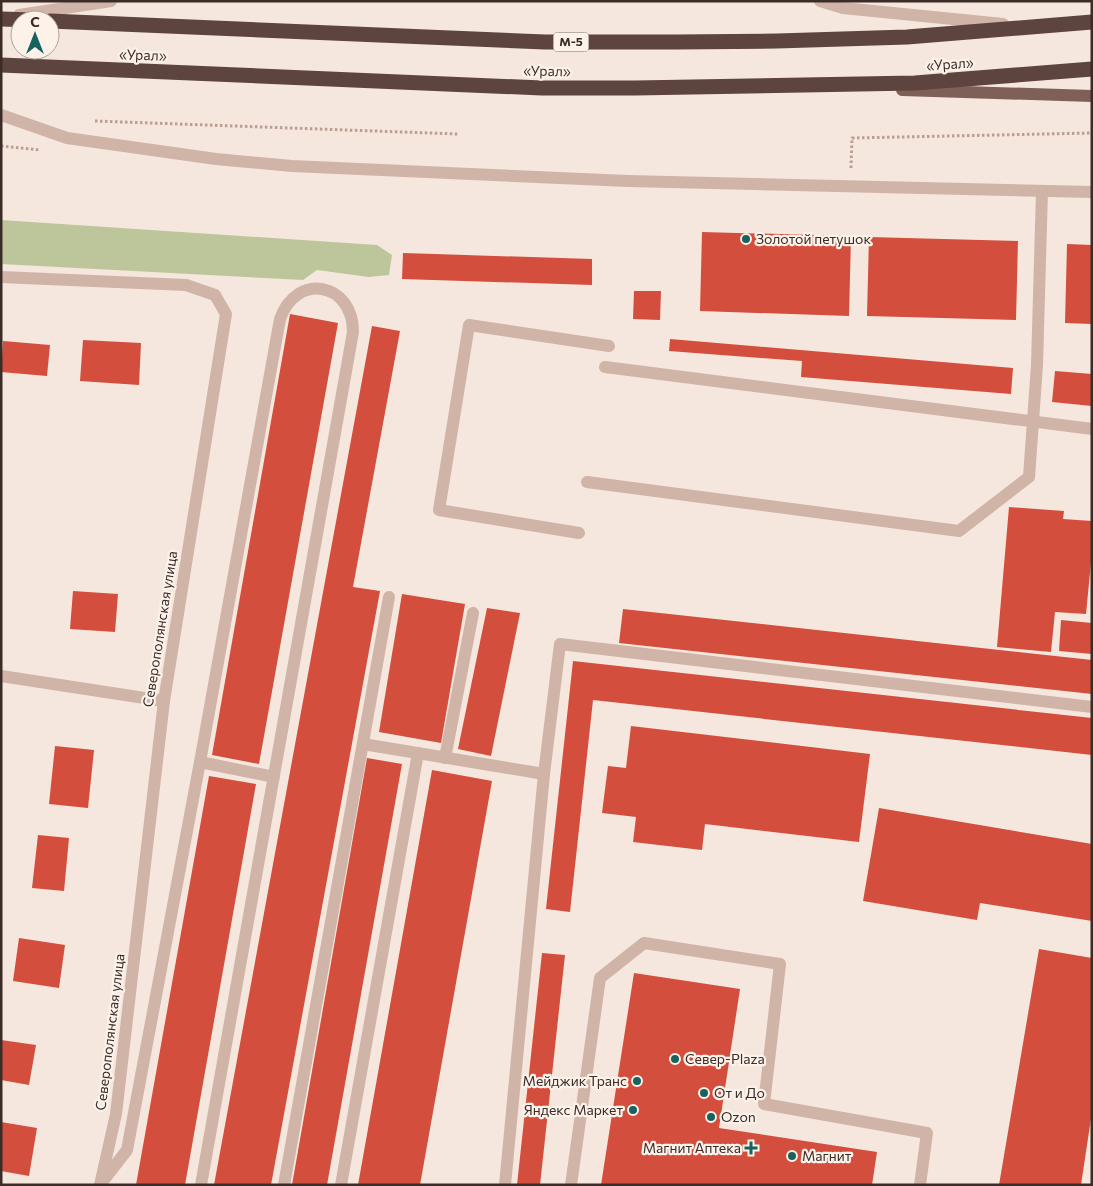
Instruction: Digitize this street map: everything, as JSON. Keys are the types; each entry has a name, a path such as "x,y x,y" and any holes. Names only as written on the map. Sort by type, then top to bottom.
{"highway":[{"name":"М-5","path":"60,21 545,42 777,41 907,37 1092,22"},
{"name":"«Урал»","path":"1,65 542,88 915,83 1092,69"}],"main road":[{"path":"798,86 1092,96"}],"street":[{"path":"1,18 111,1"},
{"path":"820,1 843,8 1030,27"},
{"path":"1,115 67,138 216,159 292,166 628,181 1092,192"},
{"path":"587,482 959,531 1029,477 1037,365 1042,190"},
{"name":"Северополянская улица","path":"1,277 186,285 214,295 226,314 164,701 116,1114 100,1185"},
{"path":"100,1185 127,1150 200,762 280,319 284,308 295,296 311,289 323,289 334,293 350,309 353,320 353,332 201,1185"},
{"path":"579,533 439,510 469,325 609,346"},
{"path":"605,367 1092,429"},
{"path":"284,1185 390,597"},
{"path":"445,758 473,613"},
{"path":"506,1185 544,774 560,644 1092,707"},
{"path":"1,676 164,701"},
{"path":"363,744 544,774"},
{"path":"341,1185 418,753"},
{"path":"200,762 274,777"},
{"path":"571,1185 600,978 644,943 780,964 764,1104 927,1133 920,1185"}],"path":[{"path":"92,121 458,134"},
{"path":"850,186 852,138 1092,133"},
{"path":"1,146 54,152 67,138"}],"green space":[{"path":"1,220 377,245 392,255 389,275 369,277 317,270 303,280 1,264"}],"building":[{"path":"702,232 851,236 849,316 700,311"},
{"path":"869,237 1018,241 1016,320 867,316"},
{"path":"1067,244 1092,245 1092,324 1065,323"},
{"path":"403,253 592,259 592,285 402,279"},
{"path":"634,291 661,291 660,320 633,319"},
{"path":"290,314 338,323 259,764 212,755"},
{"path":"372,326 400,331 353,587 380,591 271,1185 214,1185"},
{"path":"670,339 1013,368 1011,394 801,377 802,361 669,351"},
{"path":"83,340 141,343 139,385 80,381"},
{"path":"3,341 50,345 47,376 1,372"},
{"path":"1055,371 1092,374 1092,406 1052,402"},
{"path":"1009,507 1064,511 1063,519 1092,521 1092,552 1086,614 1055,612 1051,652 997,647"},
{"path":"73,591 118,594 115,632 70,629"},
{"path":"402,594 465,604 441,743 379,732"},
{"path":"487,608 520,613 491,756 458,749"},
{"path":"623,609 1092,660 1092,694 619,643"},
{"path":"1061,620 1092,623 1092,654 1059,651"},
{"path":"573,661 1092,718 1092,755 593,700 570,912 546,909"},
{"path":"631,726 870,754 859,842 705,824 702,850 633,842 636,817 602,813 608,766 626,768"},
{"path":"55,746 94,750 88,808 49,804"},
{"path":"367,758 402,764 327,1185 292,1185"},
{"path":"432,770 492,781 420,1185 358,1185"},
{"path":"209,776 256,784 185,1185 136,1185"},
{"path":"879,808 1092,844 1092,921 980,903 977,920 863,901"},
{"path":"38,835 69,838 64,891 32,888"},
{"path":"19,938 65,945 59,988 13,981"},
{"path":"1039,949 1092,958 1092,1112 1081,1185 999,1185"},
{"path":"542,953 565,955 540,1185 517,1185"},
{"name":"Север-Plaza","path":"634,973 740,989 719,1128 877,1152 872,1185 601,1185"},
{"path":"1,1040 36,1045 29,1085 1,1080"},
{"path":"1,1122 37,1128 29,1176 1,1171"}],"place":[{"name":"Золотой петушок","path":"746,239"},
{"name":"Север-Plaza","path":"675,1059"},
{"name":"Мейджик Транс","path":"637,1081"},
{"name":"От и До","path":"704,1093"},
{"name":"Яндекс Маркет","path":"633,1110"},
{"name":"Ozon","path":"711,1117"},
{"name":"Магнит Аптека","path":"751,1148"},
{"name":"Магнит","path":"792,1156"}]}
